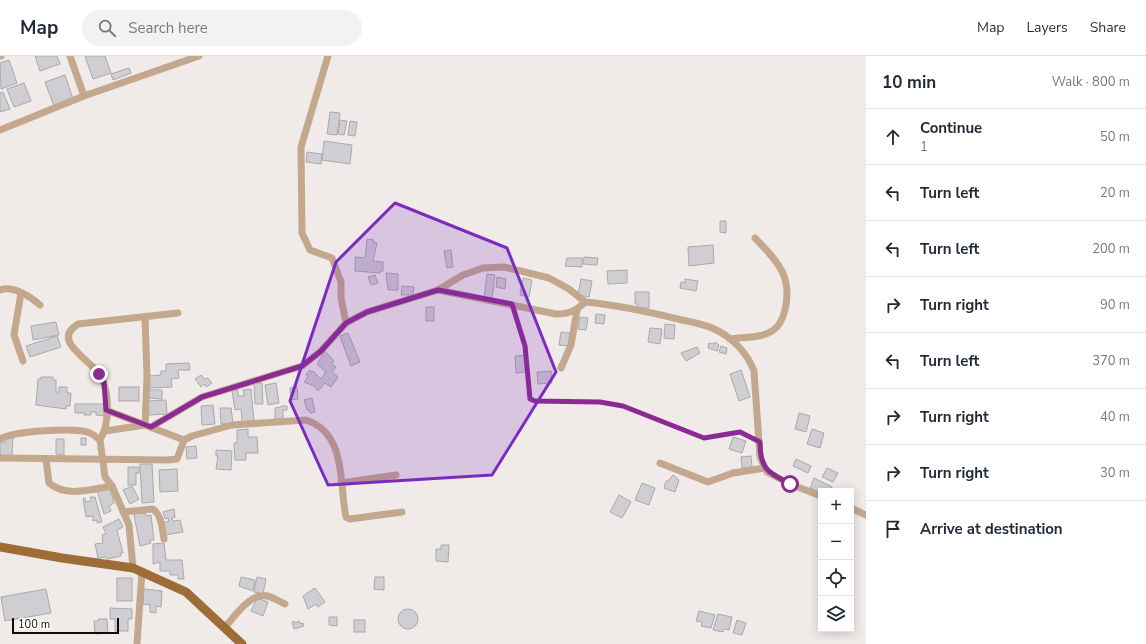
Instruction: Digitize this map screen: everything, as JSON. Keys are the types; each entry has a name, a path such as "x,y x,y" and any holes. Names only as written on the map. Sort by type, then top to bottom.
{"main road":[{"path":"0,547 133,568 186,592 242,644"}],"street":[{"path":"70,56 84,96"},
{"path":"0,130 84,96 199,56"},
{"path":"328,56 301,146 302,233 310,250 332,258 341,282 341,298 346,323"},
{"path":"730,339 765,335 777,328 783,316 787,288 783,274 779,264 755,238"},
{"path":"105,431 148,426 202,397 302,366 321,351 346,323 367,312 438,290 463,275 483,268 504,267 549,278 569,289 585,302 656,313 712,327 730,339 749,357 754,371 754,402 760,442 760,457 765,468 768,472 790,484 818,495"},
{"path":"0,290 7,289 28,295 40,305"},
{"path":"438,290 556,314 566,314 577,310 585,302"},
{"path":"21,293 14,335 23,361"},
{"path":"561,368 570,345 577,310"},
{"path":"133,568 129,525 112,486 105,476 102,460 100,440 105,431 106,410 104,382 92,364 77,354 69,343 68,335 72,328 78,324 178,313"},
{"path":"145,317 148,426"},
{"path":"106,410 184,440"},
{"path":"0,458 102,460 177,459 184,440 192,436 232,425 306,420 313,422 330,436 337,454 346,517 350,519 402,512"},
{"path":"0,439 21,432 77,431 90,433 100,440"},
{"path":"46,459 47,478 50,483 65,491 76,492 112,486"},
{"path":"660,463 708,482 733,473 765,468"},
{"path":"341,483 396,475"},
{"path":"123,512 153,509 157,512 160,519 164,539"},
{"path":"854,509 866,515"},
{"path":"137,644 142,572"},
{"path":"224,627 254,598 261,595 268,596 285,604"}],"path":[{"path":"512,304 525,346 530,399 535,401 600,402 623,406 704,438 740,432 760,442"}],"highlighted area":[{"path":"395,203 507,248 556,372 492,475 328,485 290,401 336,262"}],"building":[{"path":"35,56 57,56 60,64 40,71"},
{"path":"85,56 105,56 111,73 93,79"},
{"path":"9,60 17,83 1,89 0,63"},
{"path":"129,68 131,73 113,80 111,74"},
{"path":"65,75 73,99 54,106 45,82"},
{"path":"24,83 31,101 14,107 7,89"},
{"path":"3,92 10,109 0,112 0,93"},
{"path":"330,112 340,113 337,135 327,134"},
{"path":"340,120 347,121 344,135 338,134"},
{"path":"350,121 357,122 355,136 348,135"},
{"path":"324,141 352,145 350,164 322,160"},
{"path":"307,152 322,154 321,164 306,162"},
{"path":"720,221 726,221 726,233 720,232"},
{"path":"367,239 374,240 373,242 377,243 373,261 383,262 383,271 380,271 380,273 355,271 355,257 365,258"},
{"path":"713,245 714,263 689,266 688,247"},
{"path":"451,250 453,267 447,268 444,251"},
{"path":"584,257 598,258 597,265 583,264"},
{"path":"567,258 582,258 582,267 565,266"},
{"path":"627,270 627,283 608,284 607,271"},
{"path":"386,273 398,274 398,290 388,290"},
{"path":"487,274 495,275 492,298 484,297"},
{"path":"375,275 378,283 371,285 368,277"},
{"path":"497,277 506,279 505,289 496,287"},
{"path":"523,278 532,280 529,297 520,295"},
{"path":"581,279 592,281 589,297 578,295"},
{"path":"685,279 698,281 696,291 680,288 681,282 685,283"},
{"path":"402,286 414,287 413,295 401,295"},
{"path":"635,292 649,292 649,308 638,308 638,304 635,304"},
{"path":"426,307 434,307 434,321 426,321"},
{"path":"596,314 605,315 604,324 595,323"},
{"path":"580,317 588,318 586,330 578,329"},
{"path":"56,322 59,335 33,340 31,326"},
{"path":"665,324 675,325 674,339 664,338"},
{"path":"650,328 662,329 660,344 648,342"},
{"path":"561,332 570,333 568,346 559,345"},
{"path":"348,333 360,362 351,366 340,336"},
{"path":"57,336 61,347 30,357 26,346"},
{"path":"715,342 719,345 717,351 708,348 709,343 714,344"},
{"path":"721,346 727,348 726,354 719,352"},
{"path":"697,347 700,353 686,361 681,353"},
{"path":"325,351 334,361 331,364 336,367 332,372 338,377 331,387 325,383 318,391 314,386 304,382 308,377 306,374 310,370 321,379 326,372 317,364"},
{"path":"526,355 527,372 516,373 515,356"},
{"path":"189,363 190,370 178,370 179,378 171,379 172,387 150,388 149,376 161,375 161,371 166,371 166,364"},
{"path":"741,370 750,397 739,401 730,374"},
{"path":"551,371 552,383 538,384 537,372"},
{"path":"201,375 204,379 208,378 212,383 206,387 204,384 201,387 195,379"},
{"path":"41,377 53,377 53,380 56,380 56,392 59,392 59,387 67,387 67,393 71,393 70,406 66,406 66,409 36,405 38,379 41,379"},
{"path":"254,383 262,383 263,404 255,404"},
{"path":"276,383 279,403 268,405 265,385"},
{"path":"119,387 139,387 139,401 119,401"},
{"path":"297,387 298,399 291,400 290,388"},
{"path":"251,389 254,421 242,422 241,409 235,410 232,391 238,390 238,396 244,396 243,390"},
{"path":"148,390 162,390 162,399 148,398"},
{"path":"312,398 315,412 310,413 309,410 307,410 304,400"},
{"path":"166,400 167,414 149,415 148,401"},
{"path":"75,404 104,404 104,416 96,415 96,412 91,412 91,415 84,415 85,413 75,413"},
{"path":"213,405 215,424 202,425 201,406"},
{"path":"287,406 287,410 283,410 283,419 275,419 275,408"},
{"path":"220,408 231,408 233,423 221,424"},
{"path":"799,413 810,416 806,432 795,429"},
{"path":"248,429 248,437 257,437 258,453 246,453 246,460 235,460 234,443 237,443 237,430"},
{"path":"812,429 824,433 820,448 807,444"},
{"path":"733,437 746,441 742,453 729,449"},
{"path":"5,438 13,438 12,456 0,455 0,442 5,443"},
{"path":"81,438 86,438 86,445 81,445"},
{"path":"56,439 64,439 64,455 56,454"},
{"path":"196,446 197,458 187,459 186,447"},
{"path":"216,450 232,451 231,470 216,469 218,456 216,456"},
{"path":"751,456 752,467 742,468 741,457"},
{"path":"796,459 811,466 808,473 793,466"},
{"path":"140,464 152,464 154,502 142,503"},
{"path":"128,467 139,467 139,473 136,473 136,485 128,485"},
{"path":"827,468 838,473 833,482 822,477"},
{"path":"177,469 178,491 160,492 159,470"},
{"path":"673,475 679,480 675,492 664,488 666,481 668,481"},
{"path":"814,478 832,487 818,488 818,492 810,488"},
{"path":"642,483 655,488 649,505 635,500"},
{"path":"132,486 139,499 130,504 123,490"},
{"path":"110,489 114,503 109,506 111,511 104,514 97,490"},
{"path":"619,495 631,502 622,518 610,512"},
{"path":"90,497 95,497 102,522 97,523 97,520 93,521 93,516 86,517 83,499 85,498 86,502 91,501"},
{"path":"174,509 175,517 172,518 173,521 180,520 183,532 165,535 163,523 169,521 168,518 165,519 163,512"},
{"path":"137,513 145,513 146,516 151,515 154,540 150,540 151,543 140,546 134,515"},
{"path":"119,519 123,527 117,530 123,553 120,553 121,556 107,559 106,557 98,558 95,544 103,543 102,535 106,534 103,527"},
{"path":"164,543 166,560 182,560 184,579 178,579 178,575 170,575 170,571 160,571 160,562 153,564 153,544"},
{"path":"441,545 449,545 448,562 436,561 436,549 441,549"},
{"path":"241,577 255,580 253,591 239,586"},
{"path":"257,577 266,579 263,594 254,592"},
{"path":"375,577 384,577 384,590 374,589"},
{"path":"117,578 132,578 132,601 117,601"},
{"path":"315,588 325,602 318,607 316,604 308,609 303,596"},
{"path":"46,589 51,613 5,621 1,597"},
{"path":"144,589 162,591 161,607 156,606 156,613 150,612 150,605 143,604"},
{"path":"257,598 268,602 263,616 251,611"},
{"path":"110,608 132,609 132,619 128,619 128,631 115,631 115,619 110,619"},
{"path":"408,609 415,612 418,619 415,626 408,629 401,626 398,619 401,612"},
{"path":"699,611 715,615 711,628 701,626 702,622 696,621"},
{"path":"718,614 732,617 729,630 724,629 723,632 713,630"},
{"path":"329,617 337,617 337,626 329,625"},
{"path":"98,619 107,619 108,633 95,634 94,621 98,621"},
{"path":"354,620 365,620 365,632 354,632"},
{"path":"737,620 746,623 742,635 733,633"},
{"path":"294,621 295,623 299,621 300,624 303,623 304,626 294,629 292,622"}],"route":[{"path":"99,374 104,382 106,410 151,427 202,397 302,366 321,351 338,330 346,323 367,312 438,290 512,304 525,346 528,363 530,399 535,401 600,402 623,406 660,419 704,438 740,432 760,442 760,457 768,472 790,484"}]}
